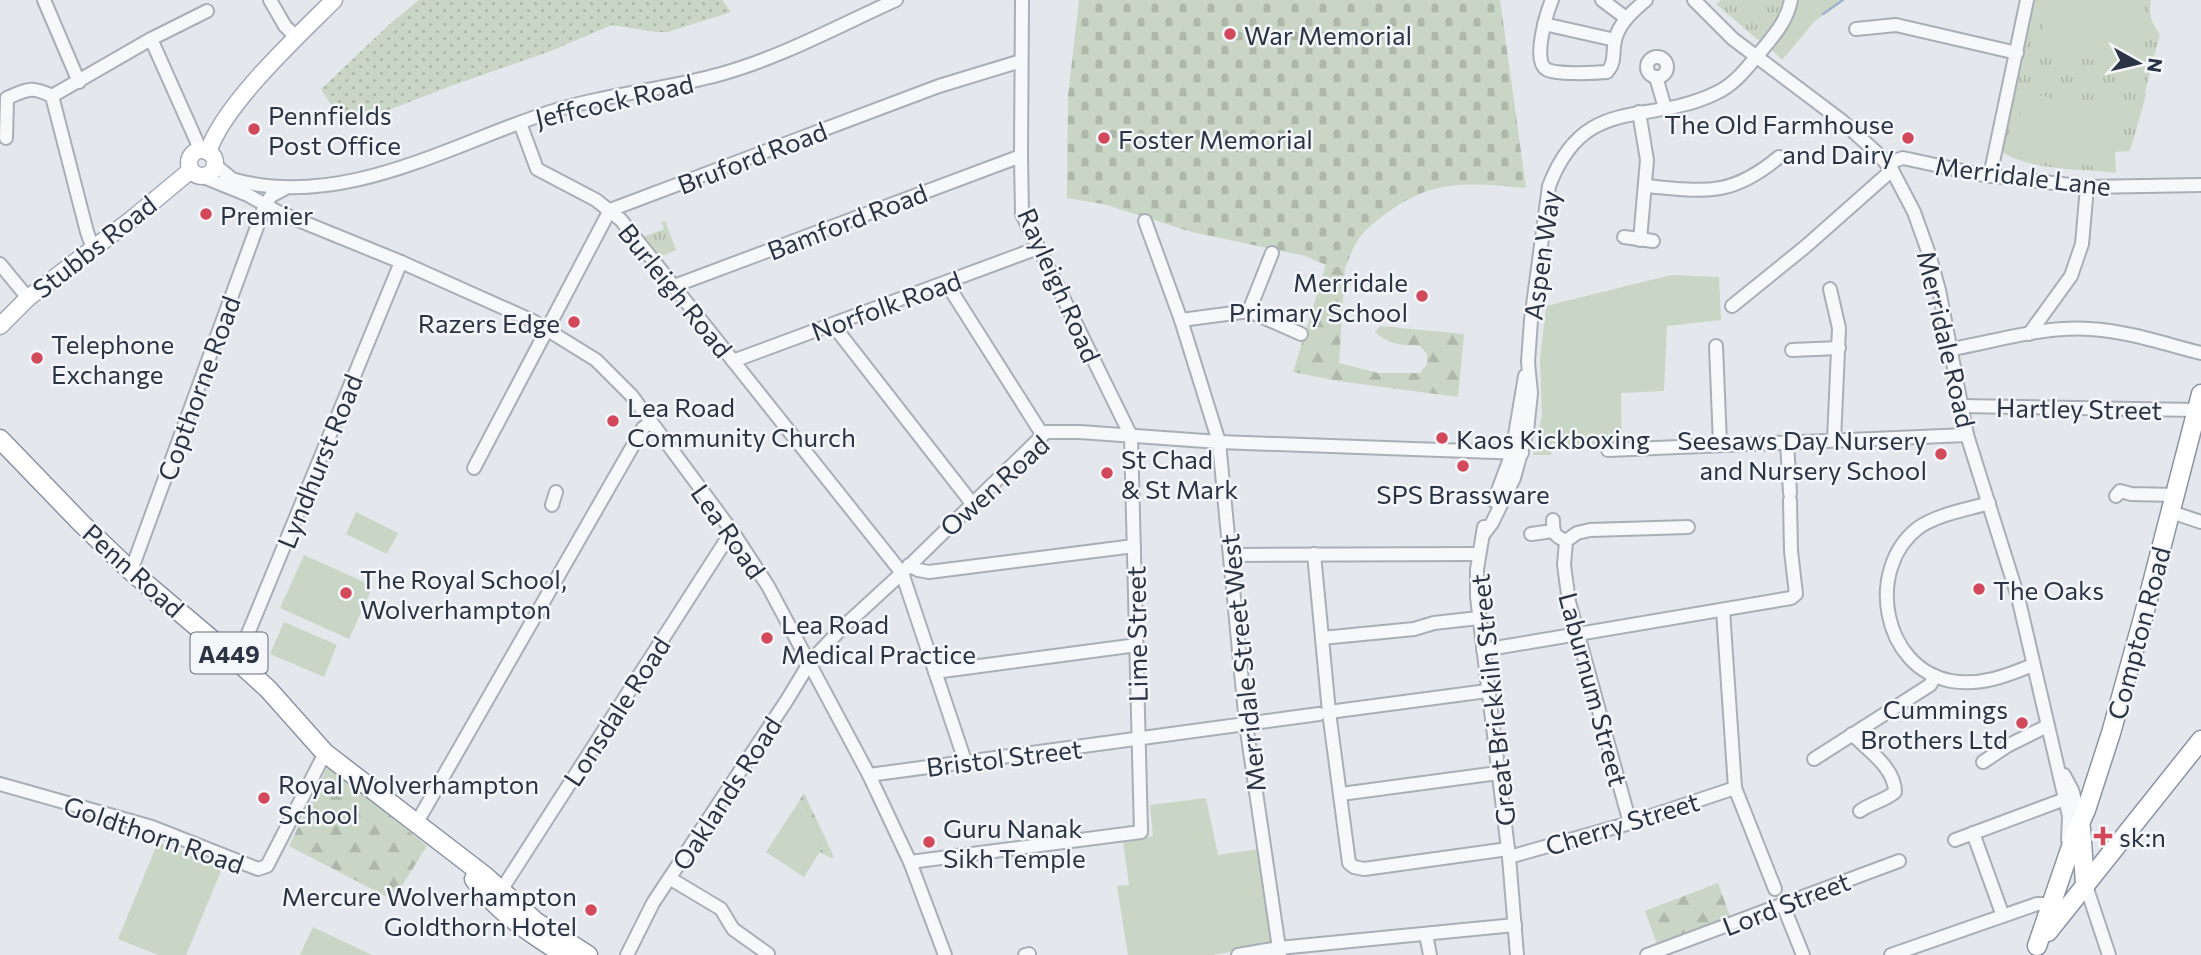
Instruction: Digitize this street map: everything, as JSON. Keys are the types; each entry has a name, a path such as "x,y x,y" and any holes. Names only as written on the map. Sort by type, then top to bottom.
{"highway":[{"name":"Compton Road","path":"2034,951 2111,733 2198,411"},
{"name":"Penn Road","path":"0,439 131,571 268,689 325,753 485,876 535,921 588,955"},
{"path":"2034,951 2085,883 2201,740"},
{"path":"2081,821 2085,883"},
{"name":"Penn Road","path":"463,861 493,903 529,933 565,955"}],"main road":[{"path":"196,173 191,157 208,156 219,128 237,103 334,0"},
{"name":"Stubbs Road","path":"0,326 28,298 196,173 212,172 208,156"}],"street":[{"path":"44,0 79,82"},
{"path":"270,0 285,26 297,38"},
{"name":"Jeffcock Road","path":"235,180 285,188 370,178 520,123 603,98 670,86 735,70 798,46 896,0"},
{"name":"Rayleigh Road","path":"1022,0 1022,214 1131,436"},
{"path":"1552,0 1544,24 1542,64 1546,69 1554,71 1606,72 1614,59 1615,40 1626,18 1646,0"},
{"path":"1602,0 1626,18"},
{"name":"Merridale Road","path":"1694,0 1726,33 1842,121 1890,167 1923,233 1942,300 1968,435 2018,597 2058,766 2069,825 2065,869"},
{"name":"Aspen Way","path":"1517,453 1542,230 1554,171 1573,144 1584,134 1615,117 1694,102 1718,93 1743,74 1779,29 1787,16 1791,0"},
{"path":"1990,176 2027,0"},
{"path":"52,96 207,10"},
{"path":"1544,24 1615,40"},
{"path":"1856,30 1896,24 2017,53"},
{"path":"151,39 208,156"},
{"name":"Bruford Road","path":"610,210 939,86 1021,61"},
{"path":"1656,77 1665,108"},
{"path":"6,138 7,98 30,88 37,88 52,96 93,248"},
{"path":"1624,237 1647,240 1647,160 1639,112"},
{"name":"Burleigh Road","path":"520,123 537,169 596,200 621,220 733,361 906,569"},
{"name":"Lea Road","path":"208,156 248,195"},
{"name":"Bamford Road","path":"674,286 1021,156"},
{"path":"1645,186 1703,191 1732,186 1752,178 1779,157"},
{"name":"Merridale Lane","path":"1890,167 1903,158 1990,176 2087,187 2201,185"},
{"path":"1732,306 1805,247 1890,167"},
{"name":"Lea Road","path":"196,173 490,301 547,329 604,367 632,396 732,531 768,586 869,775 910,862 945,955"},
{"path":"2029,334 2071,275 2082,244 2087,187"},
{"path":"265,205 271,196 285,188"},
{"name":"Copthorne Road","path":"131,571 265,205"},
{"path":"474,468 610,210"},
{"name":"Merridale Street West","path":"1145,221 1181,320 1219,442 1246,724 1279,951"},
{"name":"Norfolk Road","path":"733,361 947,284 1038,248"},
{"path":"1249,312 1272,253"},
{"name":"Lyndhurst Road","path":"235,659 271,580 401,262"},
{"path":"0,264 28,298"},
{"path":"947,284 1042,435"},
{"path":"1834,440 1839,348 1836,296"},
{"path":"1181,320 1249,312 1301,334"},
{"path":"833,325 971,502"},
{"path":"1952,349 2063,329 2092,329 2117,332 2201,353"},
{"path":"1799,354 1839,348"},
{"path":"1712,353 1720,444"},
{"name":"Hartley Street","path":"1961,406 2198,411"},
{"path":"416,824 643,428 650,422"},
{"name":"Owen Road","path":"810,662 971,502 1042,435 1050,431 1219,442 1517,453"},
{"path":"1608,450 1637,441 1720,444 1968,435"},
{"name":"Lime Street","path":"910,862 1141,832 1131,436"},
{"path":"1483,650 1723,610 1796,594 1787,442"},
{"name":"Great Brickkiln Street","path":"1517,453 1485,522 1476,584 1516,925 1517,955"},
{"path":"2116,495 2120,491 2173,504 2201,522"},
{"path":"552,505 556,492"},
{"path":"1989,503 1933,520 1918,528 1905,541 1890,568 1886,605 1895,636 1913,659 1935,676 1950,681 1986,681 2034,665"},
{"path":"1531,534 1553,526 1556,537 1566,541 1577,533 1590,530 1688,527"},
{"name":"Lonsdale Road","path":"500,892 732,531"},
{"name":"Laburnum Street","path":"1566,541 1564,579 1576,635 1630,823"},
{"path":"965,761 935,672 906,569 929,572 1134,546"},
{"path":"1314,554 1322,638 1324,713 1341,794 1498,773"},
{"path":"1230,555 1479,554"},
{"path":"1723,610 1735,788 1775,889"},
{"path":"1322,638 1414,629 1434,623 1479,618"},
{"path":"935,672 1137,645"},
{"name":"Oaklands Road","path":"617,955 671,879 810,662"},
{"path":"1814,759 1832,742 1852,734 1930,685 1935,676"},
{"name":"Bristol Street","path":"869,775 1487,691"},
{"path":"1983,762 2007,746 2047,726"},
{"path":"1852,734 1887,769 1895,784 1895,792 1889,797 1881,798 1860,811"},
{"name":"Goldthorn Road","path":"0,784 152,827 258,869 267,866 325,753"},
{"name":"Merridale Road","path":"2058,766 2072,790 2081,821"},
{"name":"Cherry Street","path":"1341,794 1349,863 1364,869 1508,853 1630,823 1735,788"},
{"path":"1955,840 2065,799"},
{"path":"1973,833 2003,916"},
{"path":"1881,851 1886,866"},
{"name":"Lord Street","path":"1647,955 1899,861"},
{"path":"671,879 721,909 733,929 768,954"},
{"path":"2085,883 2109,955"},
{"path":"1891,955 2037,904 2052,904"},
{"path":"1783,905 1803,955"},
{"name":"Oaklands Road","path":"627,955 641,924"},
{"path":"1238,955 1337,949 1426,934 1516,925"},
{"path":"1426,934 1430,955"}],"green space":[{"path":"419,0 722,0 731,12 668,32 612,25 548,52 345,127 321,89"},
{"path":"1079,0 1500,0 1526,188 1470,184 1437,188 1420,194 1387,213 1365,231 1345,268 1326,265 1305,256 1192,232 1103,204 1067,198 1068,96"},
{"path":"1721,0 1786,0 1776,23 1768,34 1758,40 1716,4"},
{"path":"1798,0 1843,0 1815,21 1782,60 1772,50 1791,21"},
{"path":"2032,0 2151,0 2151,18 2160,34 2130,151 2115,152 2116,173 2041,166 1999,150"},
{"path":"2049,0 2142,0 2129,67 2039,49"},
{"path":"2024,92 2122,113 2110,170 2012,150"},
{"path":"665,221 676,250 659,257 643,237 664,229 662,222"},
{"path":"1326,265 1345,268 1339,363 1378,373 1420,373 1427,364 1427,354 1420,346 1396,344 1386,340 1375,332 1380,326 1464,334 1458,397 1338,381 1293,372"},
{"path":"1671,275 1719,277 1721,320 1667,326 1664,391 1621,393 1622,443 1608,444 1607,447 1561,449 1552,443 1551,455 1533,455 1542,416 1540,360 1546,306"},
{"path":"356,512 398,533 387,554 346,534"},
{"path":"304,555 373,586 349,639 280,608"},
{"path":"284,622 337,645 324,677 270,654"},
{"path":"328,766 427,846 393,900 289,846"},
{"path":"804,793 834,857 819,852 824,845 798,803"},
{"path":"1206,798 1218,855 1259,849 1271,945 1212,955 1128,955 1117,886 1129,885 1123,841 1153,836 1150,805"},
{"path":"798,803 824,845 804,877 766,852"},
{"path":"158,842 222,869 186,955 158,955 118,939"},
{"path":"1718,883 1730,916 1657,944 1645,911"},
{"path":"313,927 372,955 300,955"}],"waterway":[{"path":"1823,14 1843,0"}],"place":[{"name":"War Memorial","path":"1230,34"},
{"name":"Pennfields Post Office","path":"254,129"},
{"name":"Foster Memorial","path":"1104,138"},
{"name":"The Old Farmhouse and Dairy","path":"1908,138"},
{"name":"Premier","path":"206,214"},
{"name":"Merridale Primary School","path":"1422,296"},
{"name":"Razers Edge","path":"574,322"},
{"name":"Telephone Exchange","path":"37,358"},
{"name":"Lea Road Community Church","path":"613,421"},
{"name":"Kaos Kickboxing","path":"1442,438"},
{"name":"Seesaws Day Nursery and Nursery School","path":"1941,454"},
{"name":"SPS Brassware","path":"1463,466"},
{"name":"St Chad & St Mark","path":"1107,473"},
{"name":"The Oaks","path":"1979,589"},
{"name":"The Royal School, Wolverhampton","path":"346,593"},
{"name":"Lea Road Medical Practice","path":"767,638"},
{"name":"Cummings Brothers Ltd","path":"2022,723"},
{"name":"Royal Wolverhampton School","path":"264,798"},
{"name":"sk:n","path":"2103,836"},
{"name":"Guru Nanak Sikh Temple","path":"929,842"},
{"name":"Mercure Wolverhampton Goldthorn Hotel","path":"591,910"}]}
